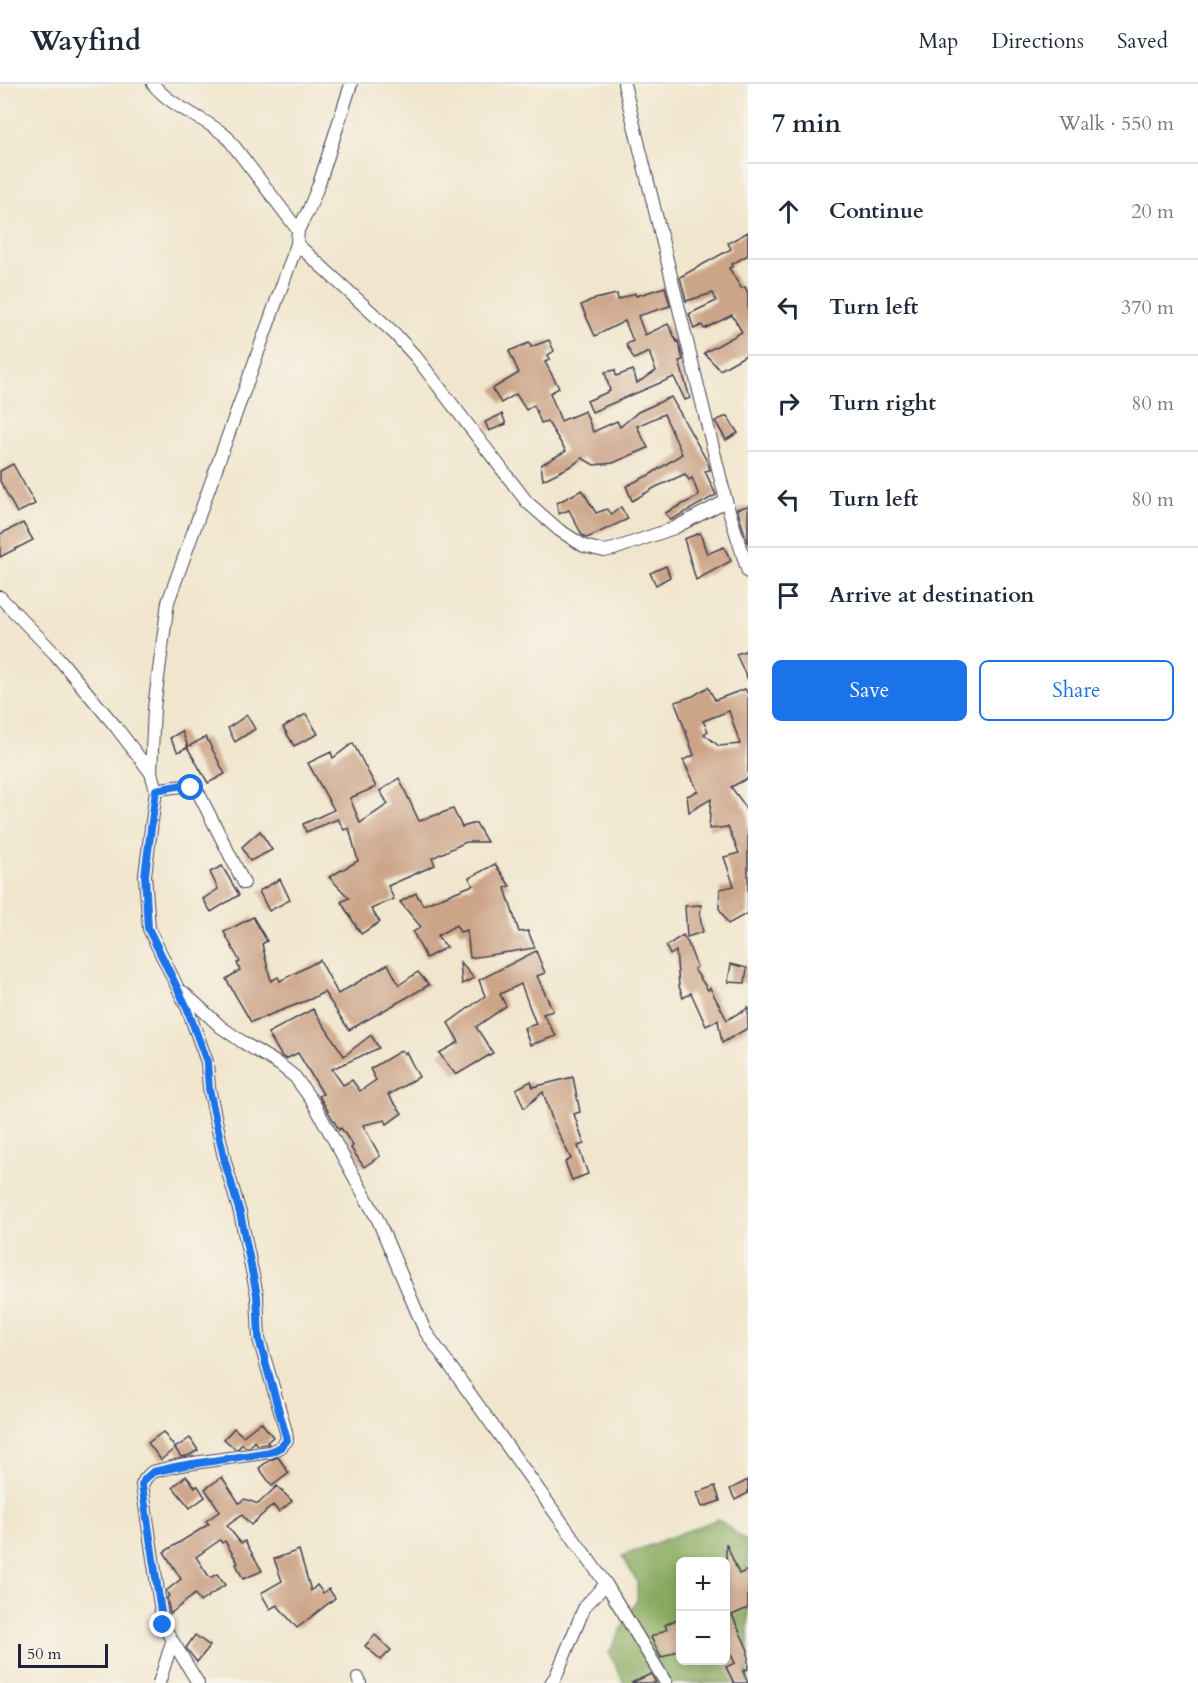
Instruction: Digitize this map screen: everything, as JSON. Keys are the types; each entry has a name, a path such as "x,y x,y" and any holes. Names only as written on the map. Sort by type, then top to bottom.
{"street":[{"path":"153,84 172,102 212,125 227,137 298,230"},
{"path":"198,1683 163,1625 142,1485 153,1472 270,1452 281,1447 287,1440 259,1339 257,1295 240,1213 225,1162 209,1089 207,1062 187,1008 148,928 145,875 156,790 151,773 154,708 168,602 297,244 298,230 316,192 351,84"},
{"path":"624,84 726,501 748,572"},
{"path":"297,244 394,333 416,357 527,502 559,530 584,546 604,551 614,549 668,530 726,501"},
{"path":"0,597 55,654 151,773"},
{"path":"156,790 183,785 198,794 244,883"},
{"path":"175,985 221,1027 295,1077 313,1102 378,1220 425,1331 606,1584 666,1683"},
{"path":"551,1683 585,1606 606,1584"},
{"path":"159,1683 172,1642"}],"green space":[{"path":"718,1519 748,1542 748,1683 624,1683 609,1653 637,1599 637,1581 622,1556"}],"building":[{"path":"748,232 748,255 729,268 741,288 745,287 748,293 748,354 720,370 704,353 742,332 732,315 704,329 702,325 694,329 689,314 716,301 713,293 686,301 680,277 731,249 728,243"},
{"path":"665,287 670,306 638,316 645,335 668,324 678,341 683,360 679,361 690,398 685,400 674,377 592,412 587,401 610,391 605,372 615,370 616,376 633,370 637,383 656,371 649,352 634,359 626,344 633,341 625,321 595,336 581,305 591,300 617,294 618,300 635,293 636,296"},
{"path":"549,340 554,351 548,355 550,359 545,362 559,388 550,393 561,421 585,411 593,432 617,421 620,427 638,412 671,397 708,463 710,470 705,471 716,495 671,520 665,513 699,496 692,478 689,480 685,474 632,501 626,486 651,474 682,454 664,414 637,426 648,448 613,463 594,465 582,458 543,480 541,465 566,451 547,421 541,423 534,405 526,410 516,394 501,403 492,389 519,373 509,351 529,343 531,347"},
{"path":"502,414 506,424 489,431 485,422"},
{"path":"727,416 738,433 726,440 715,421"},
{"path":"13,464 35,504 17,513 0,481 0,471"},
{"path":"582,490 596,513 607,509 612,514 621,507 628,519 587,538 582,535 569,510 559,514 557,503"},
{"path":"748,506 748,544 737,509"},
{"path":"23,523 33,540 0,557 0,534"},
{"path":"700,533 707,554 724,547 731,561 696,580 684,539"},
{"path":"666,566 670,577 656,585 650,573"},
{"path":"748,650 748,680 736,654"},
{"path":"708,687 715,700 745,689 748,694 748,778 731,787 743,803 748,815 748,913 728,924 719,908 720,889 734,886 724,857 739,853 728,827 709,829 711,799 689,812 687,796 698,791 683,760 694,755 675,702 693,696","holes":["729,711 740,744 719,746 704,734 708,731 703,721"]},
{"path":"306,714 318,734 294,746 283,727"},
{"path":"247,715 255,729 235,742 228,728"},
{"path":"182,731 188,747 178,752 170,738"},
{"path":"206,737 225,774 208,783 187,747"},
{"path":"353,743 376,787 350,798 360,823 388,804 380,791 399,778 419,821 453,809 462,827 476,823 487,842 466,842 432,858 435,865 388,886 394,899 371,909 380,922 361,934 341,902 349,898 329,877 358,861 349,828 344,830 338,819 306,832 303,824 334,810 308,763 331,752 333,758"},
{"path":"260,831 272,850 250,861 242,847"},
{"path":"495,864 510,886 505,888 519,932 528,931 535,948 470,958 467,930 460,932 456,925 437,936 447,947 426,958 413,932 421,927 400,902 416,893 423,905 473,885 469,878"},
{"path":"222,866 239,895 211,912 203,899 218,889 210,872"},
{"path":"280,879 290,900 269,911 259,891"},
{"path":"701,905 700,916 703,932 687,937 685,906"},
{"path":"253,917 267,941 262,944 271,981 278,977 280,981 320,960 338,994 388,964 399,985 418,972 429,985 349,1030 324,992 251,1022 226,979 240,970 237,963 240,962 224,932"},
{"path":"683,935 697,967 694,969 708,990 710,988 727,1020 742,1011 742,1013 748,1007 748,1028 722,1043 718,1020 706,1026 691,993 683,998 679,986 676,951 670,955 666,946"},
{"path":"536,951 545,973 537,976 553,1011 543,1014 556,1036 530,1045 524,1028 536,1024 521,984 500,994 506,1006 476,1027 493,1053 456,1075 439,1053 459,1042 448,1023 485,996 479,980"},
{"path":"460,962 474,978 462,984"},
{"path":"731,964 747,968 745,983 728,982"},
{"path":"313,1009 344,1056 371,1035 379,1048 332,1069 343,1085 352,1080 360,1091 376,1080 370,1069 402,1050 404,1054 406,1052 419,1077 388,1095 402,1113 387,1124 385,1120 363,1125 380,1156 364,1167 351,1148 353,1146 341,1128 339,1130 319,1096 323,1094 298,1053 286,1059 282,1057 268,1033"},
{"path":"573,1077 580,1112 574,1114 584,1144 578,1146 588,1174 572,1180 565,1162 571,1159 553,1122 543,1092 524,1108 516,1089 531,1081 533,1087"},
{"path":"261,1422 273,1437 267,1442 269,1444 257,1445 254,1441 250,1447 242,1444 235,1449 224,1439 234,1428 243,1436"},
{"path":"163,1432 175,1448 161,1460 148,1443"},
{"path":"190,1438 198,1450 181,1457 175,1448"},
{"path":"278,1457 289,1473 272,1486 259,1468"},
{"path":"186,1476 195,1487 198,1486 205,1497 190,1508 173,1487"},
{"path":"222,1477 239,1503 245,1499 258,1504 277,1486 292,1501 279,1512 273,1505 251,1525 242,1515 227,1526 241,1543 245,1541 262,1571 243,1579 236,1564 238,1563 225,1541 222,1543 220,1540 196,1557 210,1578 217,1574 225,1585 200,1602 195,1594 170,1614 167,1598 169,1596 166,1591 181,1579 164,1552 209,1524 206,1521 220,1511 205,1489"},
{"path":"748,1480 748,1493 735,1500 730,1489"},
{"path":"715,1486 720,1501 702,1507 697,1493"},
{"path":"726,1543 739,1574 748,1570 748,1608 732,1615 748,1650 748,1669 743,1671 748,1683 734,1683 726,1667 735,1663 730,1653 730,1557 726,1557"},
{"path":"299,1550 311,1591 317,1585 323,1593 329,1589 335,1598 297,1628 277,1605 270,1609 261,1593 282,1581 274,1559"},
{"path":"676,1620 676,1651 661,1658 651,1637 667,1629 665,1625"},
{"path":"195,1635 210,1646 197,1662 186,1648"},
{"path":"375,1635 391,1650 381,1660 365,1646"},
{"path":"651,1674 656,1683 631,1683"}],"route":[{"path":"163,1625 142,1485 145,1479 153,1472 180,1466 270,1452 281,1447 287,1440 259,1339 257,1295 240,1213 225,1162 209,1089 207,1062 187,1008 148,928 145,875 156,790 183,785 191,788"}]}
